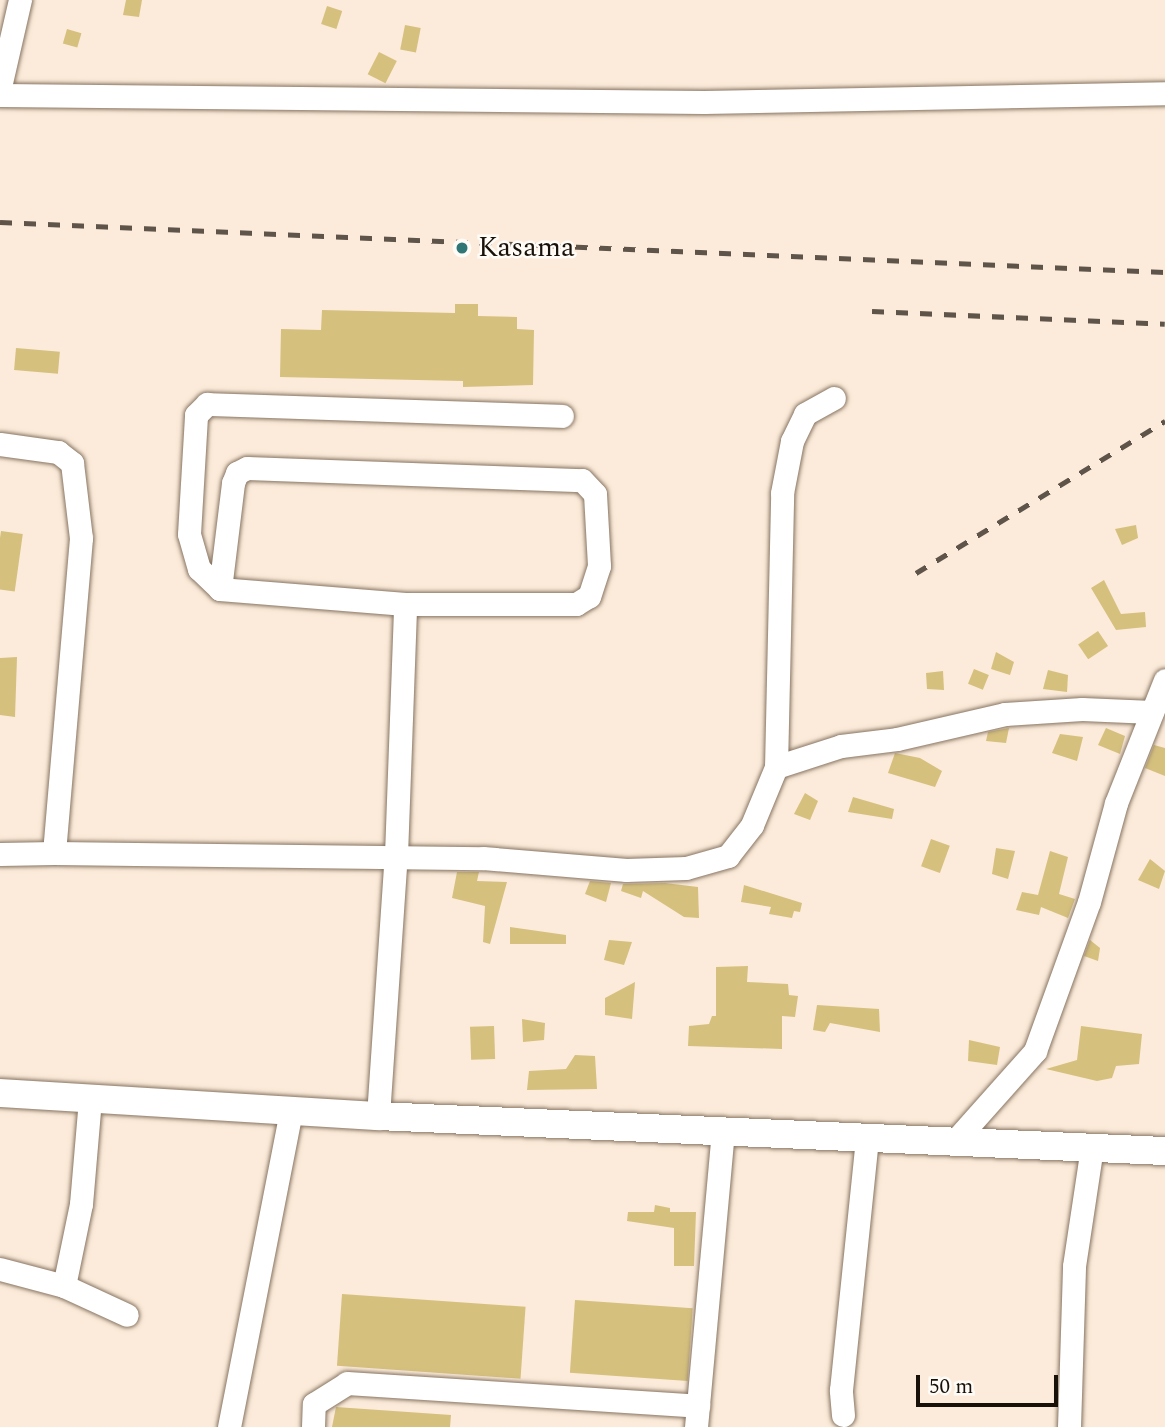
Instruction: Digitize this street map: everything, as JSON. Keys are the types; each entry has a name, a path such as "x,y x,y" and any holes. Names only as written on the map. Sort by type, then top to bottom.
{"main road":[{"path":"0,1093 378,1116 1165,1150"}],"street":[{"path":"0,87 20,0"},
{"path":"0,95 704,102 1165,93"},
{"path":"0,853 396,855 626,870 686,868 728,856 752,825 776,767 782,493 792,441 805,414 834,398"},
{"path":"220,589 233,483 237,473 247,468 582,480 592,486 599,566 589,596 576,604 555,607 405,604 220,589 199,569 189,534 196,415 207,404 562,416"},
{"path":"0,444 58,452 72,463 77,482 81,538 54,853"},
{"path":"378,1116 396,855 405,604"},
{"path":"954,1142 1035,1051 1089,902 1116,803 1165,680"},
{"path":"776,767 841,746 897,739 1006,714 1082,709 1152,712"},
{"path":"64,1286 83,1190 90,1098"},
{"path":"229,1427 291,1111"},
{"path":"313,1427 314,1404 347,1383 697,1416 723,1131"},
{"path":"843,1415 841,1390 867,1138"},
{"path":"1069,1427 1074,1266 1092,1147"},
{"path":"0,1269 64,1286 127,1315"}],"building":[{"path":"126,0 142,0 139,17 123,15"},
{"path":"327,6 342,11 336,29 321,24"},
{"path":"405,25 421,28 416,53 400,50"},
{"path":"67,29 81,33 77,48 63,43"},
{"path":"379,52 397,61 385,83 368,74"},
{"name":"Kasama","path":"455,304 478,304 478,316 517,317 517,329 534,330 533,385 463,387 463,381 280,377 281,329 321,330 322,310 455,313"},
{"path":"16,348 60,352 58,374 14,370"},
{"path":"1136,525 1138,538 1122,545 1115,529"},
{"path":"1,531 23,534 15,591 0,589"},
{"path":"1104,580 1121,614 1145,612 1146,627 1116,630 1091,588"},
{"path":"1098,631 1108,646 1088,659 1078,644"},
{"path":"996,652 1014,662 1010,675 991,669"},
{"path":"17,657 15,717 0,715 0,658"},
{"path":"974,669 989,675 983,690 968,684"},
{"path":"1048,670 1068,675 1067,692 1043,689"},
{"path":"943,671 944,690 927,689 926,673"},
{"path":"1009,728 1006,743 986,741 988,732"},
{"path":"1106,728 1125,736 1120,754 1098,745"},
{"path":"1060,734 1083,737 1077,761 1052,753"},
{"path":"1154,745 1165,748 1165,776 1145,768"},
{"path":"895,753 920,758 942,771 935,787 888,773"},
{"path":"805,793 818,801 810,820 794,814"},
{"path":"853,797 894,809 892,819 848,812"},
{"path":"931,839 950,846 940,873 921,866"},
{"path":"996,848 1015,851 1008,879 992,874"},
{"path":"1050,851 1068,857 1059,894 1075,899 1068,918 1041,907 1039,915 1016,910 1022,892 1038,895"},
{"path":"1150,859 1165,871 1159,889 1138,880"},
{"path":"457,872 479,872 477,881 507,882 490,944 483,942 485,906 452,898"},
{"path":"590,881 611,883 606,902 585,894"},
{"path":"665,883 698,887 699,918 684,917 643,891 641,898 621,891 623,884"},
{"path":"744,885 802,903 800,912 794,911 792,918 769,914 771,907 741,902"},
{"path":"510,927 566,935 566,944 510,944"},
{"path":"609,940 632,942 624,965 604,960"},
{"path":"1090,940 1100,948 1098,961 1084,956"},
{"path":"748,966 747,982 788,984 789,995 798,996 795,1017 782,1016 782,1049 688,1046 689,1026 709,1024 712,1016 716,1016 716,967"},
{"path":"635,982 632,1019 605,1015 605,998"},
{"path":"817,1005 879,1009 880,1032 830,1023 825,1032 813,1030"},
{"path":"522,1019 545,1023 544,1040 523,1042"},
{"path":"494,1026 495,1059 471,1060 470,1027"},
{"path":"1081,1026 1142,1034 1139,1064 1116,1066 1112,1078 1097,1081 1046,1069 1077,1060"},
{"path":"969,1040 1000,1047 997,1065 968,1061"},
{"path":"575,1055 595,1056 597,1089 527,1090 529,1071 566,1069"},
{"path":"655,1205 670,1208 670,1212 696,1212 694,1266 674,1266 674,1228 627,1221 628,1212 654,1212"},
{"path":"342,1294 526,1307 521,1379 337,1366"},
{"path":"575,1300 693,1308 688,1381 570,1373"},
{"path":"336,1407 451,1415 450,1427 332,1427"}],"railway":[{"path":"0,222 1165,272"},
{"path":"872,311 1165,324"},
{"path":"916,573 1165,421"}],"place":[{"name":"Kasama","path":"462,248"}]}
